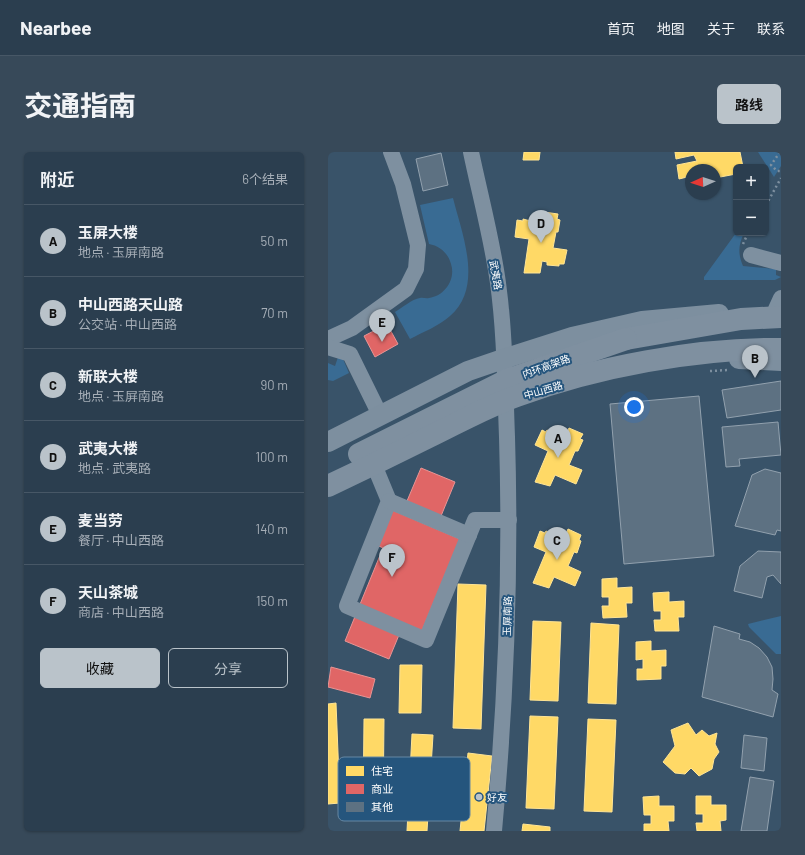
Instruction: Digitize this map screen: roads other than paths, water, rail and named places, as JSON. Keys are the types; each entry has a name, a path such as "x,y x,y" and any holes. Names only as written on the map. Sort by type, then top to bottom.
{"highway":[{"name":"内环高架路","path":"328,470 472,396 507,380 565,359 626,339 741,320 780,308"},
{"name":"内环高架路","path":"328,486 477,412 515,396 567,379 658,360 752,349 781,349"}],"main road":[{"path":"328,442 468,372 572,337 642,321 780,308"},
{"name":"中山西路","path":"328,497 377,472 478,414 506,400 574,381 655,365 726,359 781,361"}],"street":[{"path":"328,338 352,328 406,289 416,269 418,245 403,184 392,152 385,152"},
{"name":"武夷路","path":"471,152 498,282 506,400"},
{"path":"752,255 781,263"},
{"path":"328,347 350,354 380,415"},
{"name":"玉屏南路","path":"494,831 500,757 509,520 506,400"},
{"path":"377,472 389,501 347,606 426,640 475,520 509,520"},
{"path":"389,501 469,535"}],"place":[{"name":"武夷大楼","path":"541,243"},
{"name":"麦当劳","path":"382,342"},
{"name":"中山西路天山路","path":"755,378"},
{"name":"玉屏大楼","path":"558,458"},
{"name":"新联大楼","path":"557,560"},
{"name":"天山茶城","path":"392,577"},
{"name":"好友","path":"479,797"}]}
